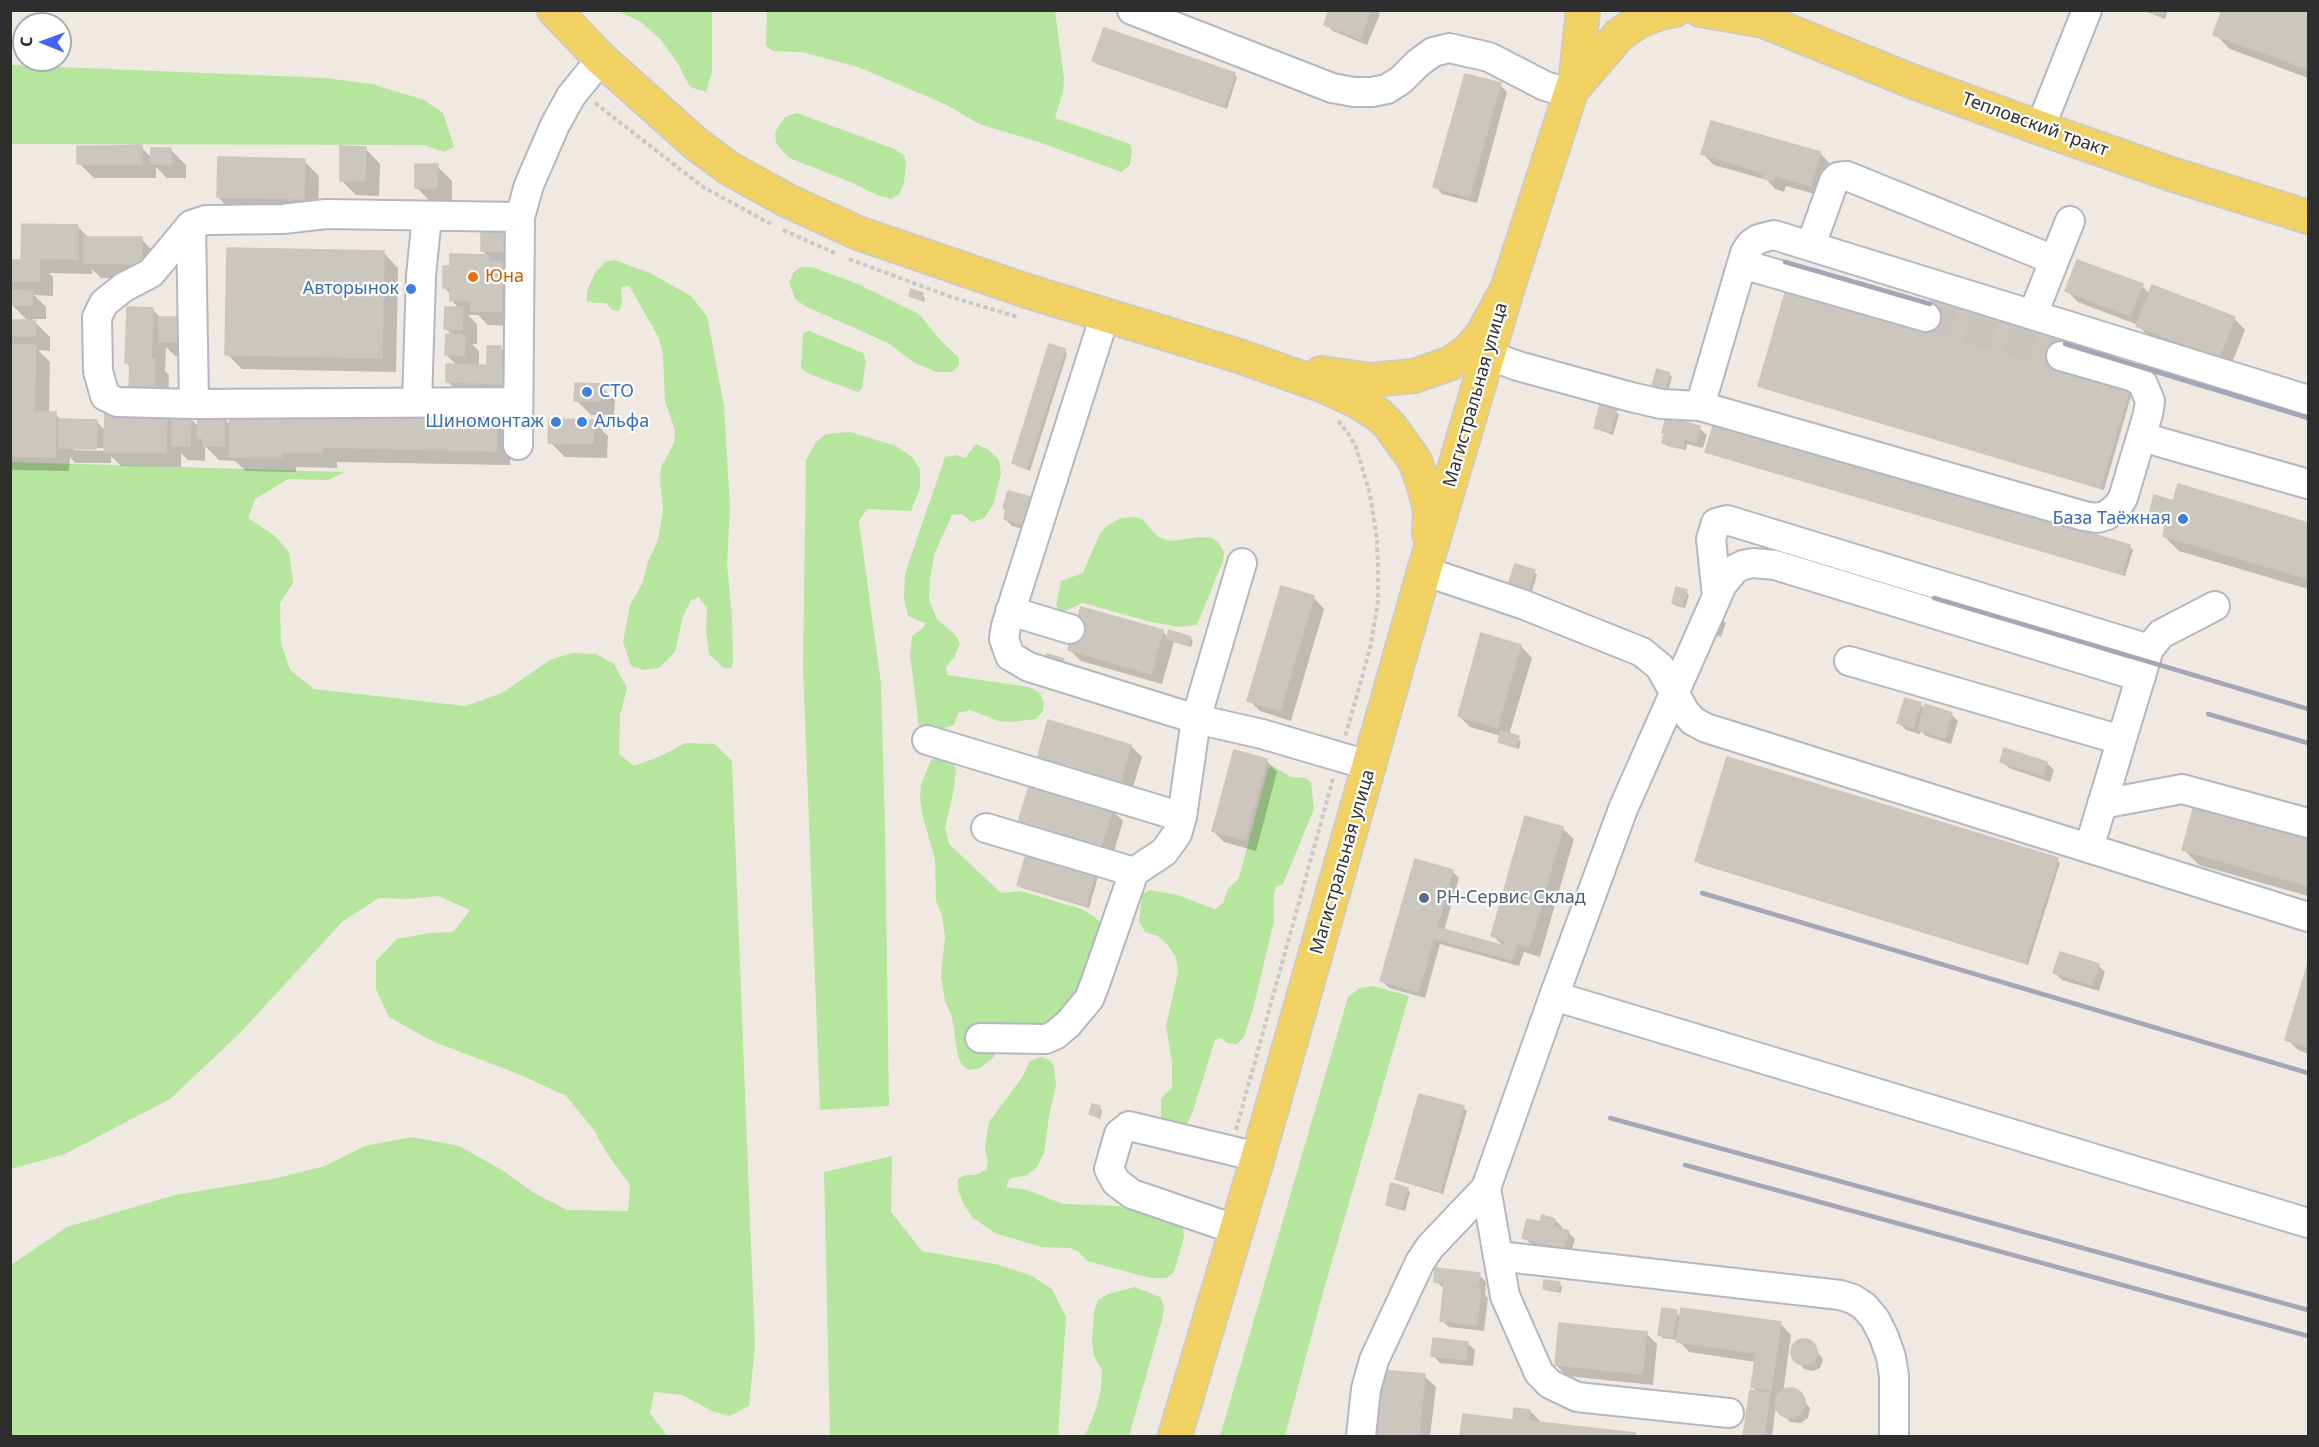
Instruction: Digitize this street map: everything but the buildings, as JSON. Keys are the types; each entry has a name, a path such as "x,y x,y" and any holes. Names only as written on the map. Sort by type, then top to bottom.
{"main road":[{"path":"554,10 601,59 694,143 730,169 788,201 858,233 1016,288 1239,356 1324,386 1357,401 1390,426 1415,461 1430,510 1430,531 1424,571"},
{"path":"1568,10 1572,34 1569,93"},
{"path":"1239,356 1371,380 1414,376 1452,363 1468,351 1482,335 1508,287 1576,76 1582,10"},
{"path":"1569,93 1618,36 1639,21 1675,10"},
{"name":"Тепловский тракт","path":"1700,10 1749,14 1911,81 2040,128 2170,174 2308,217"},
{"name":"Магистральная улица","path":"1175,1437 1237,1230 1244,1154 1371,766 1424,571 1508,287"}],"lane":[{"path":"1132,10 1332,88 1354,92 1386,89 1401,80 1433,52 1449,48 1489,57 1545,86 1569,93"},
{"path":"2040,128 2086,10"},
{"path":"518,445 520,217 529,185 555,125 571,96 601,59"},
{"path":"1811,245 1834,182 1838,177 1846,176 2054,260"},
{"path":"518,402 194,404 117,402 105,396 98,371 97,317 104,303 124,287 151,273 191,225 206,220 283,219 326,214 520,217"},
{"path":"417,402 421,276 427,216"},
{"path":"2033,314 2070,221"},
{"path":"191,225 194,404"},
{"path":"1700,406 1742,264 1750,245 1766,237 1784,237 1811,245 2308,400"},
{"path":"1742,264 1926,317"},
{"path":"1105,315 1010,611 1004,639 1006,650 1016,661 1062,677 1197,719 1262,734 1371,766"},
{"path":"1488,355 1518,366 1630,397 1661,404 1700,406 2097,518 2112,511 2123,498 2142,437 2150,401 2144,384 2134,377 2061,356"},
{"path":"2142,437 2308,484"},
{"path":"1717,596 1712,547 1713,530 1716,523 1727,520 2150,648"},
{"path":"1712,547 2141,677"},
{"path":"980,1038 1046,1039 1068,1024 1085,1005 1095,984 1134,872 1172,844 1182,817 1197,719 1242,563"},
{"path":"1361,1437 1369,1375 1420,1262 1430,1247 1486,1188 1623,809 1722,585 1735,569 1753,563 1774,565"},
{"path":"1424,571 1522,604 1642,652 1660,667 1685,712 1693,721 1706,728 2308,917"},
{"path":"2089,848 2150,648 2161,634 2215,606"},
{"path":"1010,611 1070,629"},
{"path":"1849,661 2121,740"},
{"path":"927,740 1182,817"},
{"path":"2102,804 2170,789 2182,789 2308,823"},
{"path":"986,828 1134,872"},
{"path":"1554,996 2308,1223"},
{"path":"1237,1230 1132,1194 1116,1182 1109,1169 1119,1134 1129,1126 1244,1154"},
{"path":"1486,1188 1505,1296 1539,1373 1550,1384 1577,1397 1730,1413"},
{"path":"1498,1256 1840,1294 1853,1299 1864,1306 1875,1319 1891,1357 1894,1376 1894,1437"}],"path":[{"path":"595,103 703,187 753,215 857,263 951,297 1022,319"},
{"path":"1244,1154 1340,756 1370,649 1378,602 1374,517 1362,467 1348,434 1331,415"}],"green space":[{"path":"618,11 712,11 712,72 706,92 690,87 678,64 661,40 641,22"},
{"path":"767,11 1055,11 1064,78 1063,92 1055,118 1130,144 1132,152 1130,165 1121,172 1039,142 979,124 947,105 858,67 802,52 773,51 766,46"},
{"path":"11,65 12,72 72,72 72,68 325,78 372,84 424,100 443,113 454,147 444,152 424,145 11,144"},
{"path":"797,113 892,148 904,155 906,162 904,183 899,194 891,199 877,195 789,158 776,143 775,132 785,117"},
{"path":"615,260 650,273 691,296 707,316 724,406 730,508 727,565 732,615 733,662 731,668 724,668 709,654 706,631 707,608 699,597 691,600 683,616 675,652 659,668 644,670 631,666 623,642 630,605 642,584 648,562 658,540 663,510 661,467 674,443 675,430 665,401 663,353 658,336 629,286 621,287 622,302 619,311 612,310 606,303 587,301 587,291 595,273 605,262"},
{"path":"801,267 812,267 858,284 919,314 942,342 959,358 959,365 952,372 936,372 915,363 888,343 805,306 795,299 789,282 794,272"},
{"path":"809,331 863,353 866,361 862,388 858,392 809,374 801,368 803,333"},
{"path":"850,432 896,446 912,457 920,469 920,488 911,511 867,509 859,521 881,684 889,1106 820,1110 803,667 806,460 816,442 826,434"},
{"path":"976,444 989,450 999,460 1001,474 993,505 984,518 972,522 962,514 952,515 935,552 930,579 929,600 937,619 955,635 960,643 955,656 946,667 947,675 1029,687 1040,693 1044,703 1043,711 1036,719 1011,722 999,721 970,710 958,713 954,725 934,731 922,731 919,727 910,656 912,636 924,627 925,623 908,616 904,599 905,574 945,457 956,455 965,458"},
{"path":"11,462 345,472 328,480 288,479 255,499 248,518 274,535 289,552 293,583 280,603 281,643 290,670 314,689 465,706 502,693 550,660 572,653 596,654 614,664 627,688 620,715 619,754 634,766 661,756 685,743 715,744 732,761 755,1347 749,1406 730,1416 714,1412 682,1395 654,1392 650,1413 667,1436 11,1436 11,1265 67,1227 175,1195 278,1178 325,1166 365,1146 412,1137 459,1146 502,1170 534,1193 567,1210 628,1211 630,1185 606,1152 594,1130 566,1096 521,1075 432,1041 389,1017 376,989 376,961 397,939 429,933 453,932 470,910 438,896 408,899 379,898 343,921 240,1033 170,1099 65,1154 11,1169"},
{"path":"1121,518 1142,519 1158,537 1170,541 1200,537 1212,538 1218,542 1224,552 1223,561 1197,625 1179,627 1151,622 1083,603 1065,611 1056,606 1061,581 1083,573 1100,533 1108,525"},
{"path":"939,756 952,759 956,769 945,828 949,844 1001,893 1021,891 1081,909 1095,917 1102,925 1103,940 1066,1018 1001,1047 993,1058 980,1068 969,1070 962,1065 958,1056 952,1017 945,1001 941,977 945,936 942,915 936,901 935,859 920,800 921,785 931,760"},
{"path":"1272,766 1291,777 1306,778 1311,783 1314,809 1283,884 1276,887 1274,893 1274,921 1244,1037 1237,1044 1227,1043 1221,1038 1215,1040 1192,1114 1186,1126 1161,1119 1161,1099 1172,1087 1172,1063 1166,1026 1178,973 1176,957 1167,944 1158,936 1145,932 1139,921 1142,894 1150,890 1177,895 1215,909 1223,903 1228,889 1239,878 1268,769"},
{"path":"1372,986 1409,996 1322,1296 1285,1436 1220,1436 1348,997 1360,988"},
{"path":"1041,1057 1049,1060 1054,1066 1056,1085 1044,1153 1037,1167 1027,1175 1009,1179 1006,1187 1027,1190 1063,1204 1120,1206 1177,1221 1183,1229 1184,1237 1174,1272 1166,1278 1150,1278 1087,1261 1079,1252 1070,1248 1041,1247 995,1233 972,1217 964,1205 958,1190 958,1179 986,1170 988,1162 985,1148 989,1122 1023,1076 1030,1061"},
{"path":"892,1156 891,1212 922,1251 995,1264 1030,1275 1052,1289 1066,1317 1058,1436 830,1436 824,1172"},
{"path":"1135,1287 1160,1297 1164,1306 1129,1436 1085,1436 1101,1389 1102,1370 1094,1356 1092,1341 1094,1312 1098,1300 1108,1294"}],"tunnel":[{"path":"1926,317 2061,356"}],"railway":[{"path":"1785,262 1930,304"},
{"path":"2065,344 2308,418"},
{"path":"1934,598 2308,709"},
{"path":"2208,714 2308,743"},
{"path":"1702,893 2308,1073"},
{"path":"1610,1118 2308,1310"},
{"path":"1685,1165 2308,1336"}],"place":[{"name":"Юна","path":"473,277"},
{"name":"Авторынок","path":"411,289"},
{"name":"СТО","path":"587,392"},
{"name":"Шиномонтаж","path":"556,422"},
{"name":"Альфа","path":"582,422"},
{"name":"База Таёжная","path":"2183,519"},
{"name":"РН-Сервис Cклад","path":"1424,898"}]}
